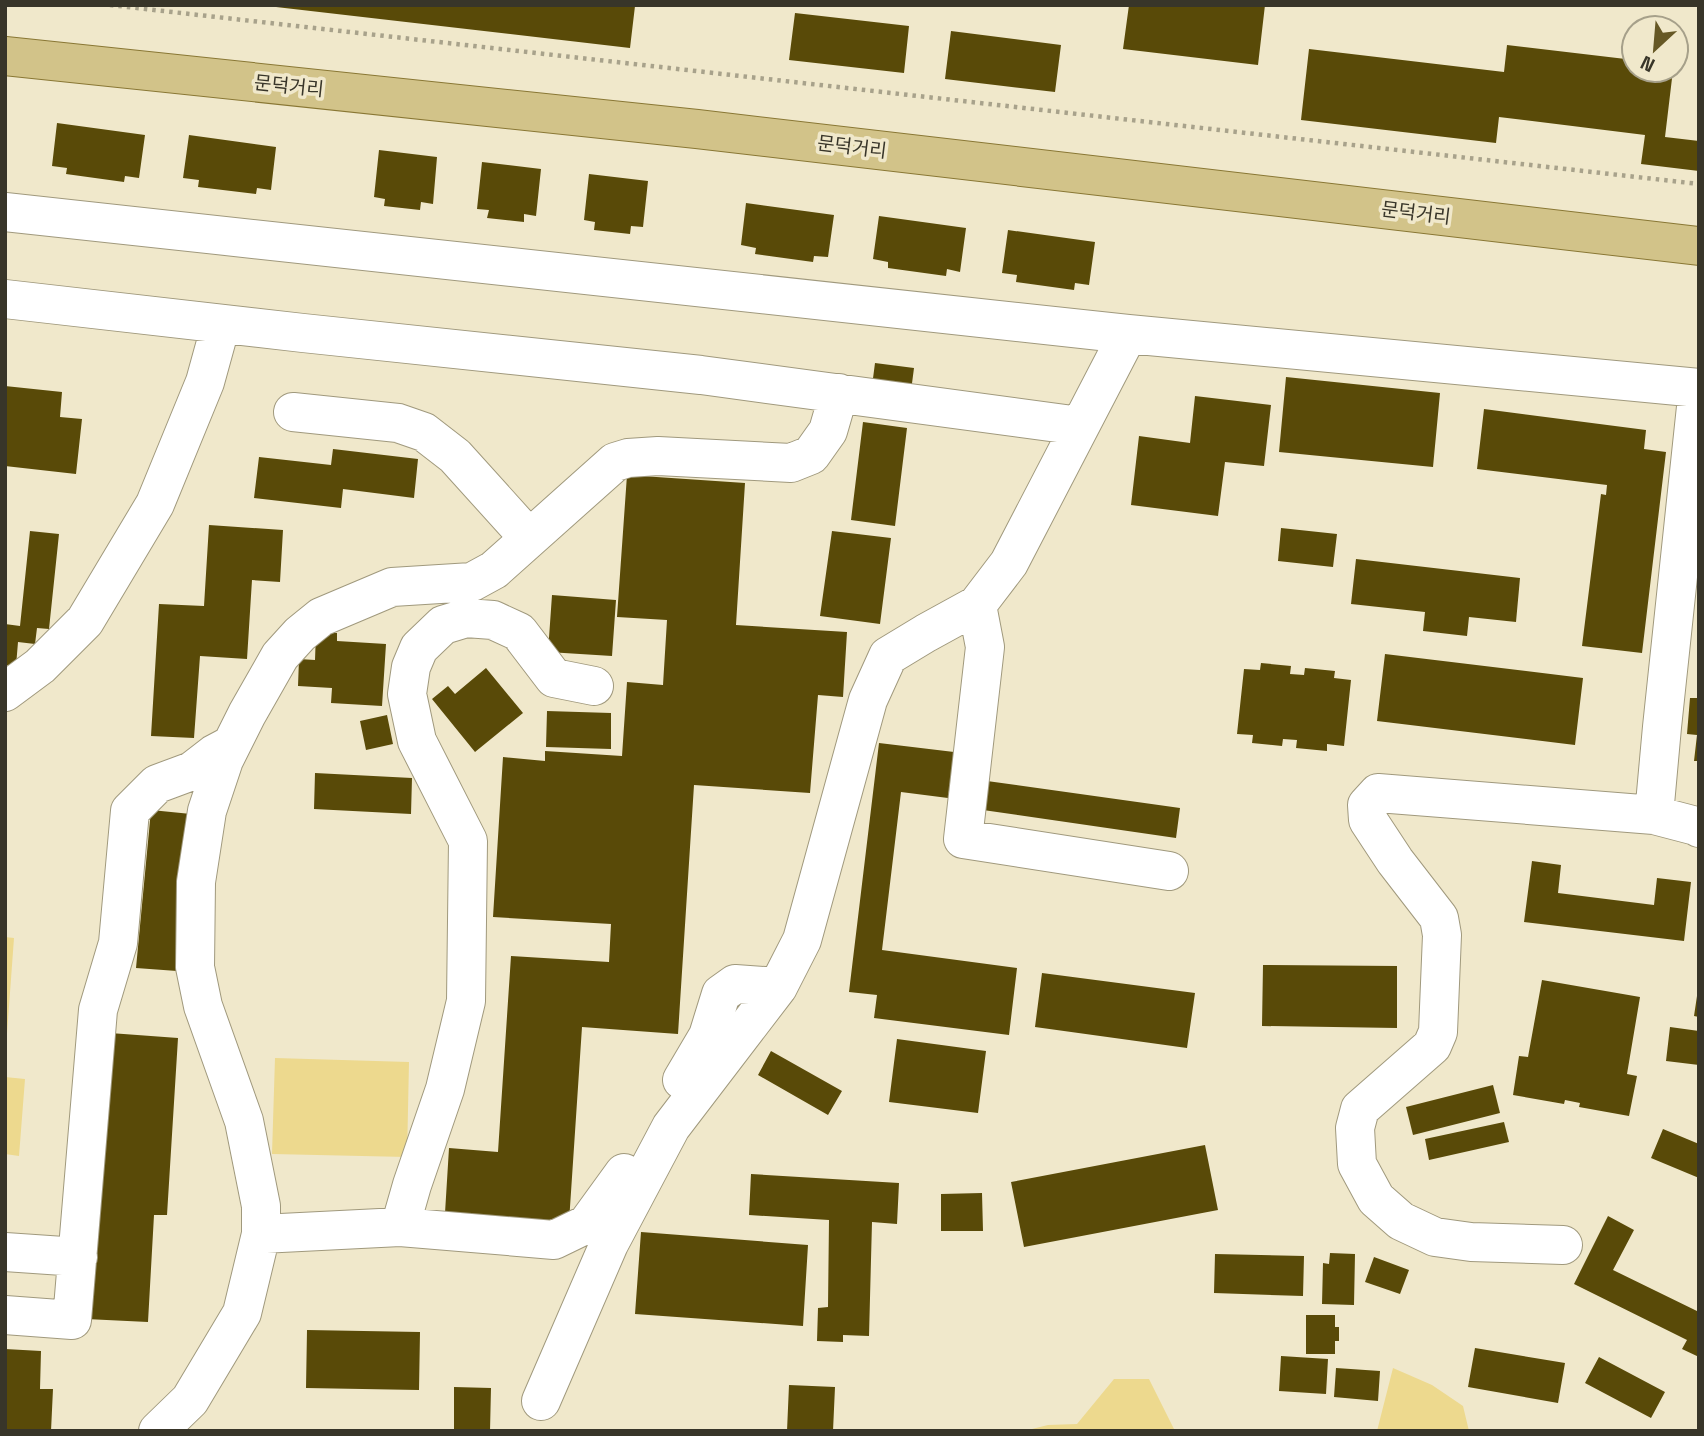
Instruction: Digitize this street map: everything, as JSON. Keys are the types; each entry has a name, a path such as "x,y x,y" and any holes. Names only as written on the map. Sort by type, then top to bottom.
{"main road":[{"name":"문덕거리","path":"5,56 683,127 1699,246"}],"street":[{"path":"5,212 1128,334 1698,388 1654,815"},
{"path":"5,299 701,375 1080,426"},
{"path":"5,692 40,666 85,621 155,504 205,382 221,324"},
{"path":"541,1401 609,1244 671,1127 778,987 802,940 869,700 888,656 977,604 1009,563 1128,334"},
{"path":"158,1431 190,1400 242,1313 261,1234 261,1206 244,1121 202,1006 195,967 196,883 207,811 224,760 280,656 300,634 321,617 391,587 472,582 494,570 615,462 628,458 658,456 791,463 811,455 828,431 839,393"},
{"path":"293,412 398,423 424,432 455,456 529,538"},
{"path":"977,604 985,647 963,839 1169,871"},
{"path":"400,1227 445,1088 466,1001 468,841 416,741 407,694 411,667 419,648 443,625 466,618 493,620 519,632 554,678 594,686"},
{"path":"5,1315 72,1320 98,1010 118,943 130,811 157,784 192,771 231,745"},
{"path":"1563,1245 1471,1242 1435,1237 1401,1221 1376,1199 1357,1164 1355,1128 1360,1109 1432,1046 1437,1032 1442,935 1439,918 1395,861 1368,820 1367,805 1378,793 1654,815 1699,828"},
{"path":"261,1234 400,1227 554,1240 587,1224 623,1174 708,1036 720,994 735,984 778,987"},
{"path":"5,1252 78,1257"}],"path":[{"path":"110,5 1699,184"}],"shaded area":[{"path":"5,937 14,938 5,1061"},
{"path":"275,1058 409,1062 407,1157 272,1154"},
{"path":"5,1077 25,1079 19,1156 5,1154"},
{"path":"1393,1368 1432,1385 1463,1406 1469,1431 1377,1431"},
{"path":"1114,1379 1149,1379 1175,1431 1024,1431 1048,1425 1077,1424"}],"building":[{"path":"276,5 624,5 635,6 630,48"},
{"path":"1129,5 1265,5 1258,65 1123,49"},
{"path":"795,13 909,26 904,73 789,60"},
{"path":"951,31 1061,45 1055,92 945,79"},
{"path":"1507,45 1620,58 1620,84 1671,84 1665,137 1699,141 1699,171 1641,164 1645,135 1499,117 1496,143 1301,120 1309,49 1504,72"},
{"path":"57,123 145,135 139,178 125,176 124,182 66,174 67,168 52,166"},
{"path":"189,135 276,147 271,190 257,188 256,194 198,187 199,180 183,178"},
{"path":"379,150 437,157 433,204 421,202 420,210 384,206 385,199 374,197"},
{"path":"482,162 541,169 536,216 524,214 524,222 487,218 489,210 477,209"},
{"path":"589,174 648,181 643,227 631,226 630,234 594,230 595,222 584,220"},
{"path":"746,203 834,215 828,257 814,256 813,262 755,254 756,248 741,245"},
{"path":"879,216 966,228 960,272 947,269 946,276 888,268 888,262 873,259"},
{"path":"1008,230 1095,242 1089,285 1075,283 1074,290 1016,282 1017,275 1002,273"},
{"path":"875,363 914,368 911,391 872,386"},
{"path":"1286,377 1440,393 1433,467 1279,452"},
{"path":"5,386 62,392 60,417 82,419 76,474 5,466"},
{"path":"1195,396 1271,405 1264,466 1225,462 1218,516 1131,505 1139,436 1190,443"},
{"path":"1484,409 1646,430 1644,449 1666,452 1642,653 1582,646 1601,494 1606,495 1607,485 1477,469"},
{"path":"863,422 907,428 895,526 851,520"},
{"path":"333,449 418,459 414,498 343,489 341,508 254,498 259,457 331,465"},
{"path":"627,475 745,483 736,625 847,632 843,697 818,695 810,793 694,785 678,1034 582,1027 569,1222 445,1213 449,1148 498,1152 511,956 609,962 611,924 493,917 503,757 545,761 545,751 622,756 627,682 663,685 667,620 617,617"},
{"path":"209,525 283,530 280,582 252,580 247,659 200,656 194,738 151,736 159,604 204,606"},
{"path":"1281,528 1337,534 1333,567 1278,561"},
{"path":"30,531 59,534 49,629 37,628 35,644 18,642 16,666 5,665 5,624 20,626"},
{"path":"832,531 891,538 880,624 820,616"},
{"path":"1356,559 1520,578 1516,622 1469,617 1467,636 1423,631 1425,612 1351,604"},
{"path":"552,595 616,600 612,656 548,652"},
{"path":"316,632 337,633 337,641 386,644 382,706 331,703 332,688 298,686 299,659 315,660"},
{"path":"1385,654 1583,678 1575,745 1377,721"},
{"path":"1261,663 1291,666 1290,674 1304,675 1305,668 1335,671 1334,678 1351,680 1344,746 1327,744 1327,751 1296,748 1297,740 1283,739 1282,746 1252,743 1253,735 1237,734 1244,669 1260,670"},
{"path":"486,668 523,713 475,752 432,699 448,686 455,694"},
{"path":"1690,698 1699,698 1699,761 1694,761 1697,735 1687,734"},
{"path":"547,711 611,713 611,749 546,747"},
{"path":"387,715 393,744 366,750 360,721"},
{"path":"879,743 954,752 948,798 901,792 882,950 1017,968 1009,1035 874,1018 877,995 849,992"},
{"path":"315,773 412,778 411,814 314,809"},
{"path":"987,781 1180,808 1176,838 983,810"},
{"path":"151,810 191,814 177,971 136,968"},
{"path":"1532,861 1561,865 1558,893 1654,905 1657,878 1691,882 1684,941 1524,922"},
{"path":"1263,965 1397,966 1397,1028 1262,1026"},
{"path":"1042,973 1195,993 1187,1048 1035,1027"},
{"path":"1542,980 1640,997 1627,1074 1637,1076 1629,1116 1579,1107 1580,1103 1565,1100 1564,1104 1513,1095 1519,1056 1528,1057"},
{"path":"1699,996 1699,1017 1694,1016"},
{"path":"1670,1027 1699,1031 1699,1065 1666,1061"},
{"path":"110,1033 178,1038 167,1215 154,1215 148,1322 86,1319"},
{"path":"897,1039 986,1051 978,1113 889,1102"},
{"path":"771,1051 842,1091 828,1115 758,1075"},
{"path":"1493,1085 1500,1113 1413,1135 1406,1107"},
{"path":"1504,1122 1509,1142 1429,1160 1425,1139"},
{"path":"1663,1129 1699,1144 1699,1178 1651,1158"},
{"path":"1205,1145 1218,1210 1024,1247 1011,1182"},
{"path":"751,1174 899,1183 897,1224 872,1222 869,1336 843,1335 843,1342 817,1341 818,1308 828,1307 829,1220 749,1215"},
{"path":"982,1193 983,1231 941,1231 941,1194"},
{"path":"1608,1216 1634,1230 1613,1270 1699,1312 1699,1357 1682,1349 1687,1340 1574,1284"},
{"path":"641,1232 808,1245 803,1326 635,1314"},
{"path":"1330,1253 1355,1254 1354,1305 1322,1304 1323,1263 1329,1264"},
{"path":"1215,1254 1304,1256 1303,1296 1214,1293"},
{"path":"1374,1257 1409,1270 1400,1294 1365,1282"},
{"path":"1306,1315 1335,1315 1335,1327 1339,1327 1339,1341 1335,1341 1335,1354 1306,1354"},
{"path":"307,1330 420,1332 419,1390 306,1388"},
{"path":"1475,1348 1565,1363 1558,1403 1468,1387"},
{"path":"5,1349 41,1351 40,1389 53,1389 51,1431 5,1431"},
{"path":"1281,1356 1328,1359 1326,1394 1279,1391"},
{"path":"1599,1357 1665,1392 1651,1418 1585,1383"},
{"path":"1336,1368 1380,1371 1378,1401 1334,1397"},
{"path":"789,1385 835,1387 833,1431 787,1431"},
{"path":"454,1387 491,1388 490,1431 454,1431"}]}
